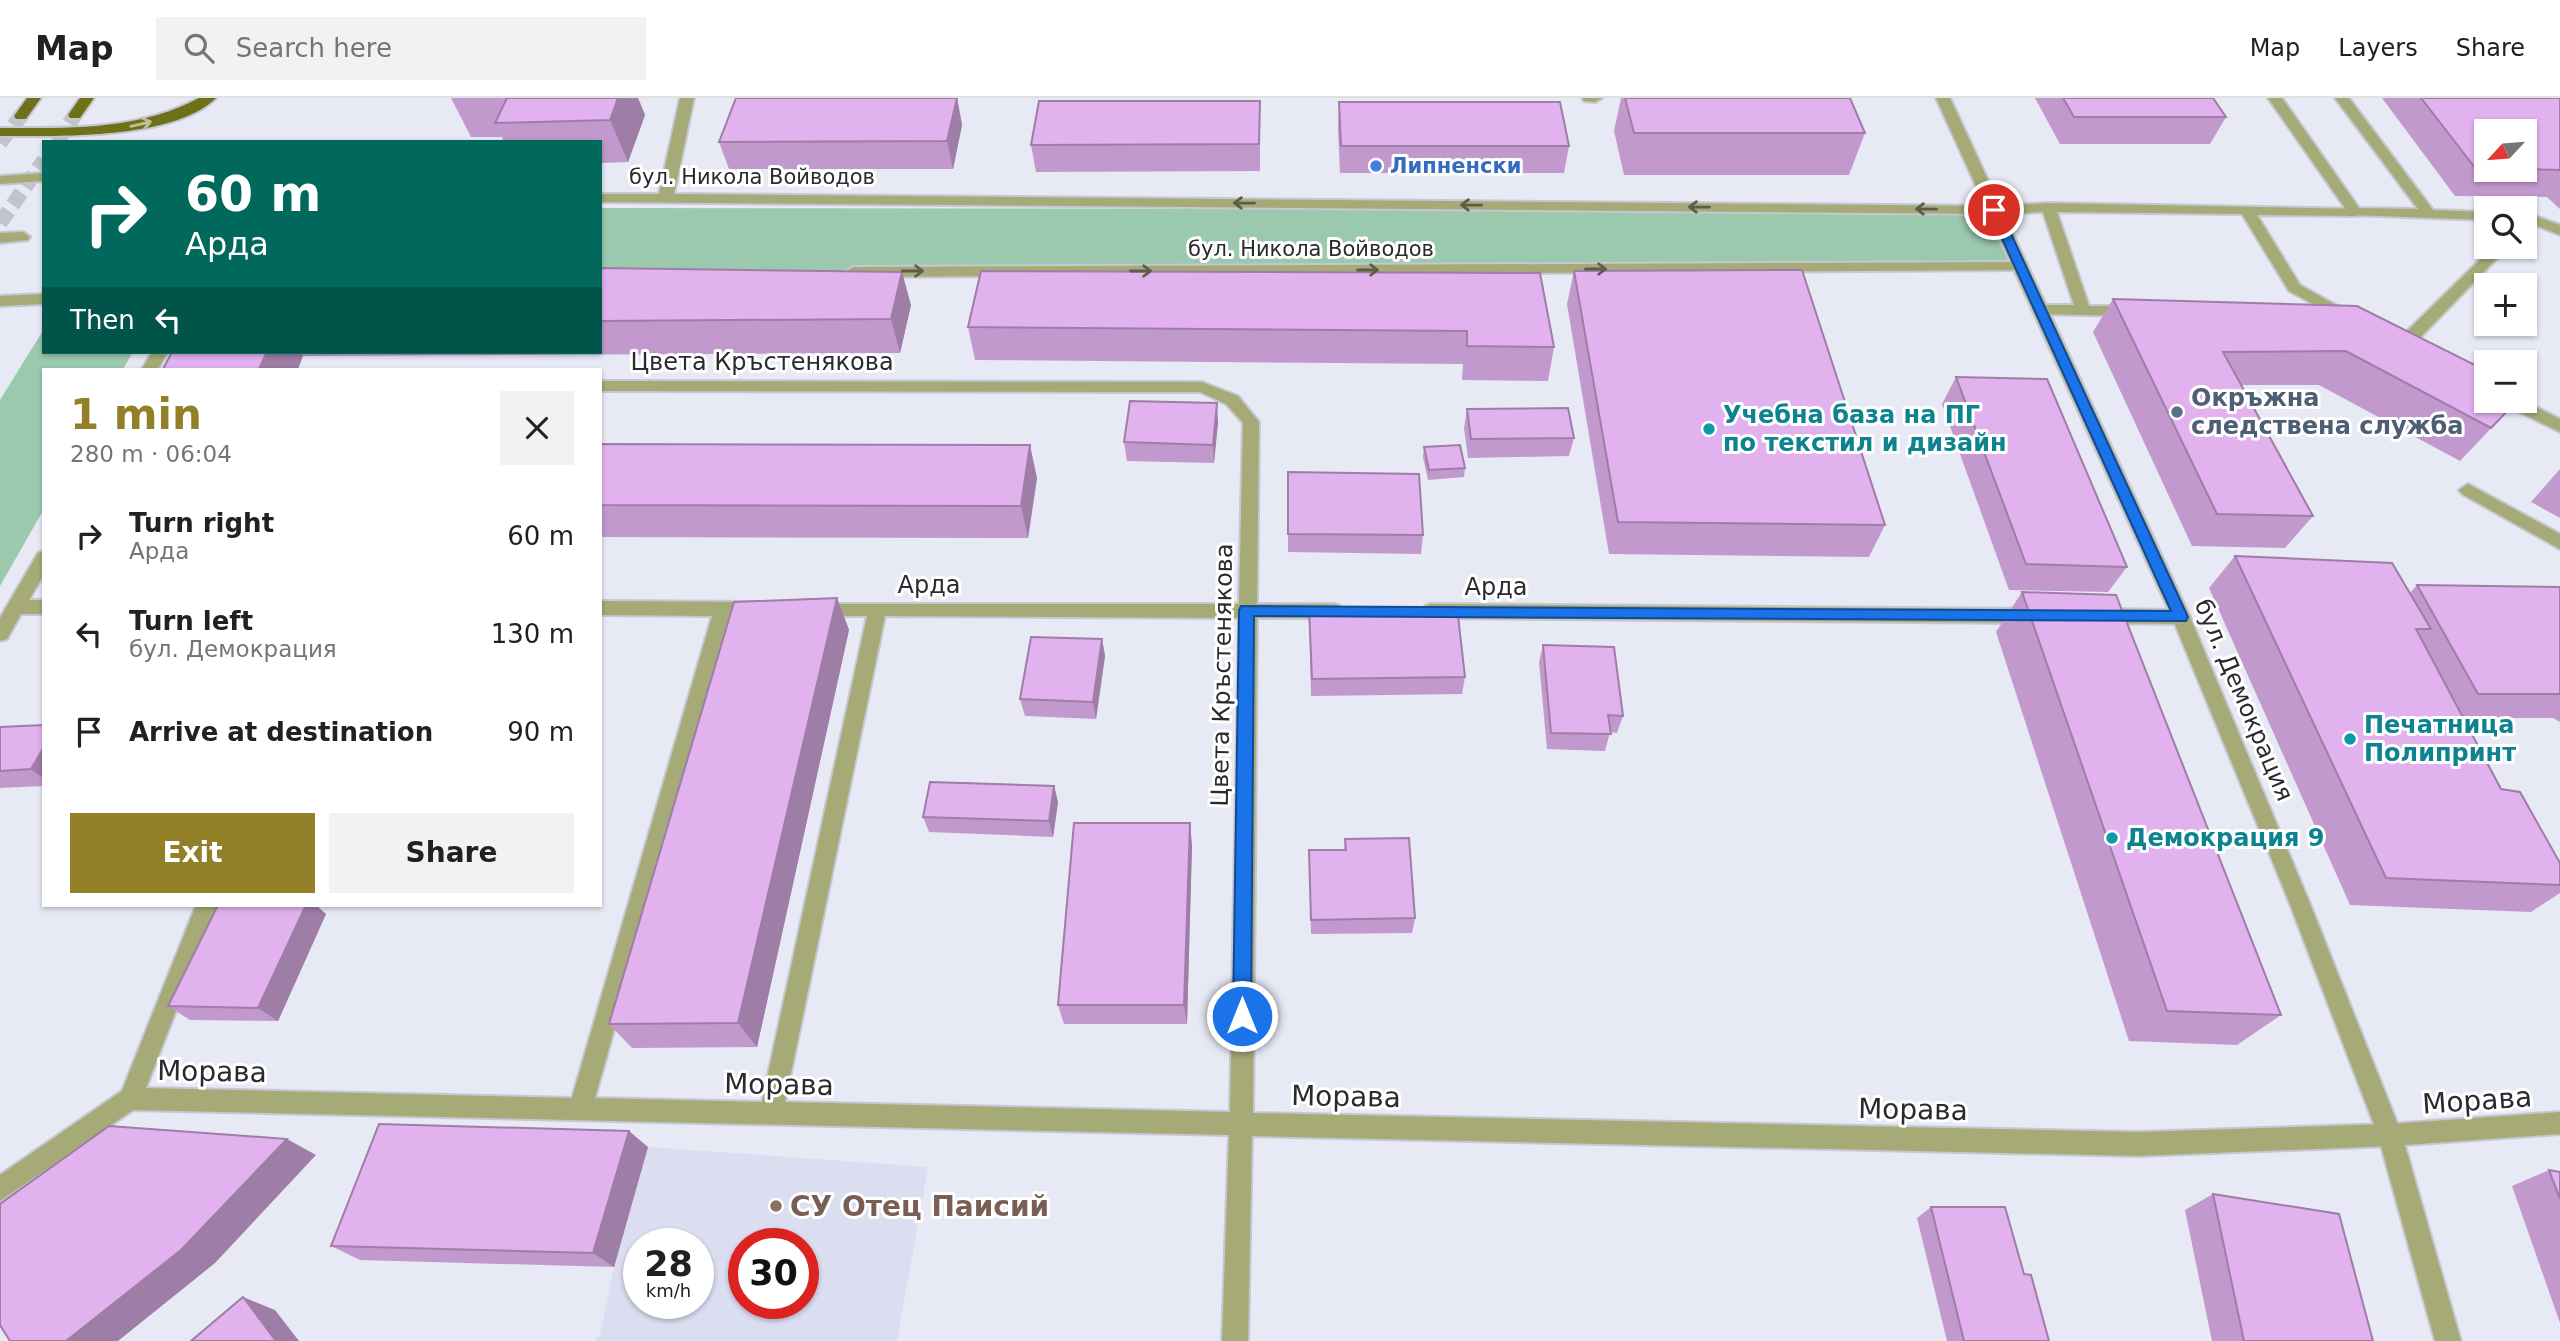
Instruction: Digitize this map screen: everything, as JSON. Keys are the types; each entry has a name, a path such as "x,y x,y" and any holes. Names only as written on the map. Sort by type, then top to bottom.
{"main road":[{"path":"21,116 34,98"},
{"path":"75,115 87,98"},
{"path":"0,132 106,130 140,125 176,115 209,98"}],"street":[{"path":"667,197 687,98"},
{"name":"бул. Демокрация","path":"1943,98 2181,617 2298,899 2390,1135 2448,1341"},
{"path":"2275,98 2355,212"},
{"path":"2342,98 2429,215"},
{"path":"0,180 42,177"},
{"name":"бул. Никола Войводов","path":"602,198 1994,210 2048,207 2474,216"},
{"path":"2048,207 2083,310"},
{"path":"2247,210 2294,288 2348,316 2301,313"},
{"path":"2537,222 2560,230"},
{"path":"0,239 23,237"},
{"path":"2403,345 2489,259"},
{"name":"бул. Никола Войводов","path":"837,272 2021,267"},
{"path":"0,301 42,299"},
{"path":"2040,310 2151,311"},
{"name":"Цвета Кръстенякова","path":"602,386 1202,387 1232,400 1251,422 1246,610 1241,1124 1235,1341"},
{"path":"2537,411 2557,419"},
{"path":"2468,490 2560,542"},
{"path":"0,634 42,562"},
{"path":"16,607 42,607"},
{"path":"602,608 774,609"},
{"path":"580,1110 723,608"},
{"name":"Арда","path":"800,609 1358,611"},
{"path":"771,1114 877,610"},
{"name":"Арда","path":"1414,611 2055,616"},
{"path":"2083,616 2181,617"},
{"path":"0,1189 130,1099 205,907"},
{"name":"Морава","path":"130,1099 2138,1144 2390,1135 2560,1123"}],"shaded area":[{"name":"СУ Отец Паисий","path":"648,1147 928,1167 897,1341 594,1341 600,1335 623,1235 623,1319 714,1319 714,1228 625,1228"}],"green space":[{"path":"602,208 1994,210 2021,267 602,273"},
{"path":"42,332 42,354 132,354 124,368 42,368 42,512 0,586 0,400"}],"building":[{"path":"507,98 618,98 610,120 495,123"},
{"path":"736,98 957,98 947,141 719,142"},
{"path":"1625,98 1850,98 1865,133 1634,133"},
{"path":"2063,98 2213,98 2226,117 2074,117"},
{"path":"2421,98 2560,98 2560,170 2538,169 2538,119 2474,119 2474,166"},
{"path":"1039,101 1260,101 1259,144 1031,145"},
{"path":"1339,102 1560,102 1569,146 1341,146"},
{"path":"602,268 902,272 891,319 602,321"},
{"name":"Учебна база на ПГ по текстил и дизайн","path":"1802,270 1885,525 1618,522 1574,271"},
{"path":"981,271 1540,273 1554,347 1467,346 1467,331 968,327"},
{"path":"2113,299 2357,306 2474,364 2474,413 2505,413 2491,428 2346,351 2223,352 2313,516 2217,514"},
{"path":"171,354 266,354 259,368 164,368"},
{"path":"1956,377 2047,379 2127,567 2026,564"},
{"path":"1130,401 1217,403 1213,445 1124,442"},
{"path":"1568,408 1574,438 1471,439 1467,409"},
{"path":"602,444 1030,445 1021,506 602,505"},
{"path":"1460,445 1465,468 1429,470 1424,447"},
{"path":"1288,472 1419,474 1423,535 1288,534"},
{"name":"Печатница Полипринт","path":"2235,556 2392,563 2431,629 2416,629 2501,789 2520,792 2560,863 2560,885 2386,878"},
{"path":"2417,585 2560,587 2560,694 2478,694"},
{"path":"2022,592 2116,595 2281,1015 2167,1011"},
{"path":"837,598 738,1023 609,1024 734,602"},
{"path":"1457,607 1465,677 1312,679 1309,608"},
{"path":"1031,637 1102,639 1093,702 1020,699"},
{"path":"1543,645 1614,647 1623,716 1608,715 1611,734 1551,733"},
{"path":"42,725 42,750 31,769 0,771 0,727"},
{"path":"930,782 1054,786 1049,821 923,817"},
{"path":"1074,823 1190,823 1184,1005 1058,1005"},
{"path":"1409,838 1415,918 1311,920 1309,850 1346,850 1345,839"},
{"path":"217,907 305,907 258,1008 168,1006"},
{"path":"379,1124 629,1131 593,1253 331,1246"},
{"path":"109,1126 287,1139 181,1250 66,1341 10,1341 0,1325 0,1204"},
{"path":"2549,1170 2560,1172 2560,1199"},
{"path":"2213,1194 2339,1214 2373,1341 2244,1341"},
{"path":"1931,1207 2005,1207 2024,1274 2031,1275 2049,1341 1964,1341"},
{"path":"243,1297 276,1341 191,1341"}],"tunnel":[{"path":"58,140 75,115"},
{"path":"0,143 21,116"},
{"path":"0,223 42,163"}],"place":[{"name":"Липненски","path":"1376,166"},
{"name":"Окръжна следствена служба","path":"2177,412"},
{"name":"Учебна база на ПГ по текстил и дизайн","path":"1709,429"},
{"name":"Печатница Полипринт","path":"2350,739"},
{"name":"Демокрация 9","path":"2112,838"},
{"name":"СУ Отец Паисий","path":"776,1206"}],"route":[{"path":"1242,1016 1246,610 2181,617 1994,210"}]}
